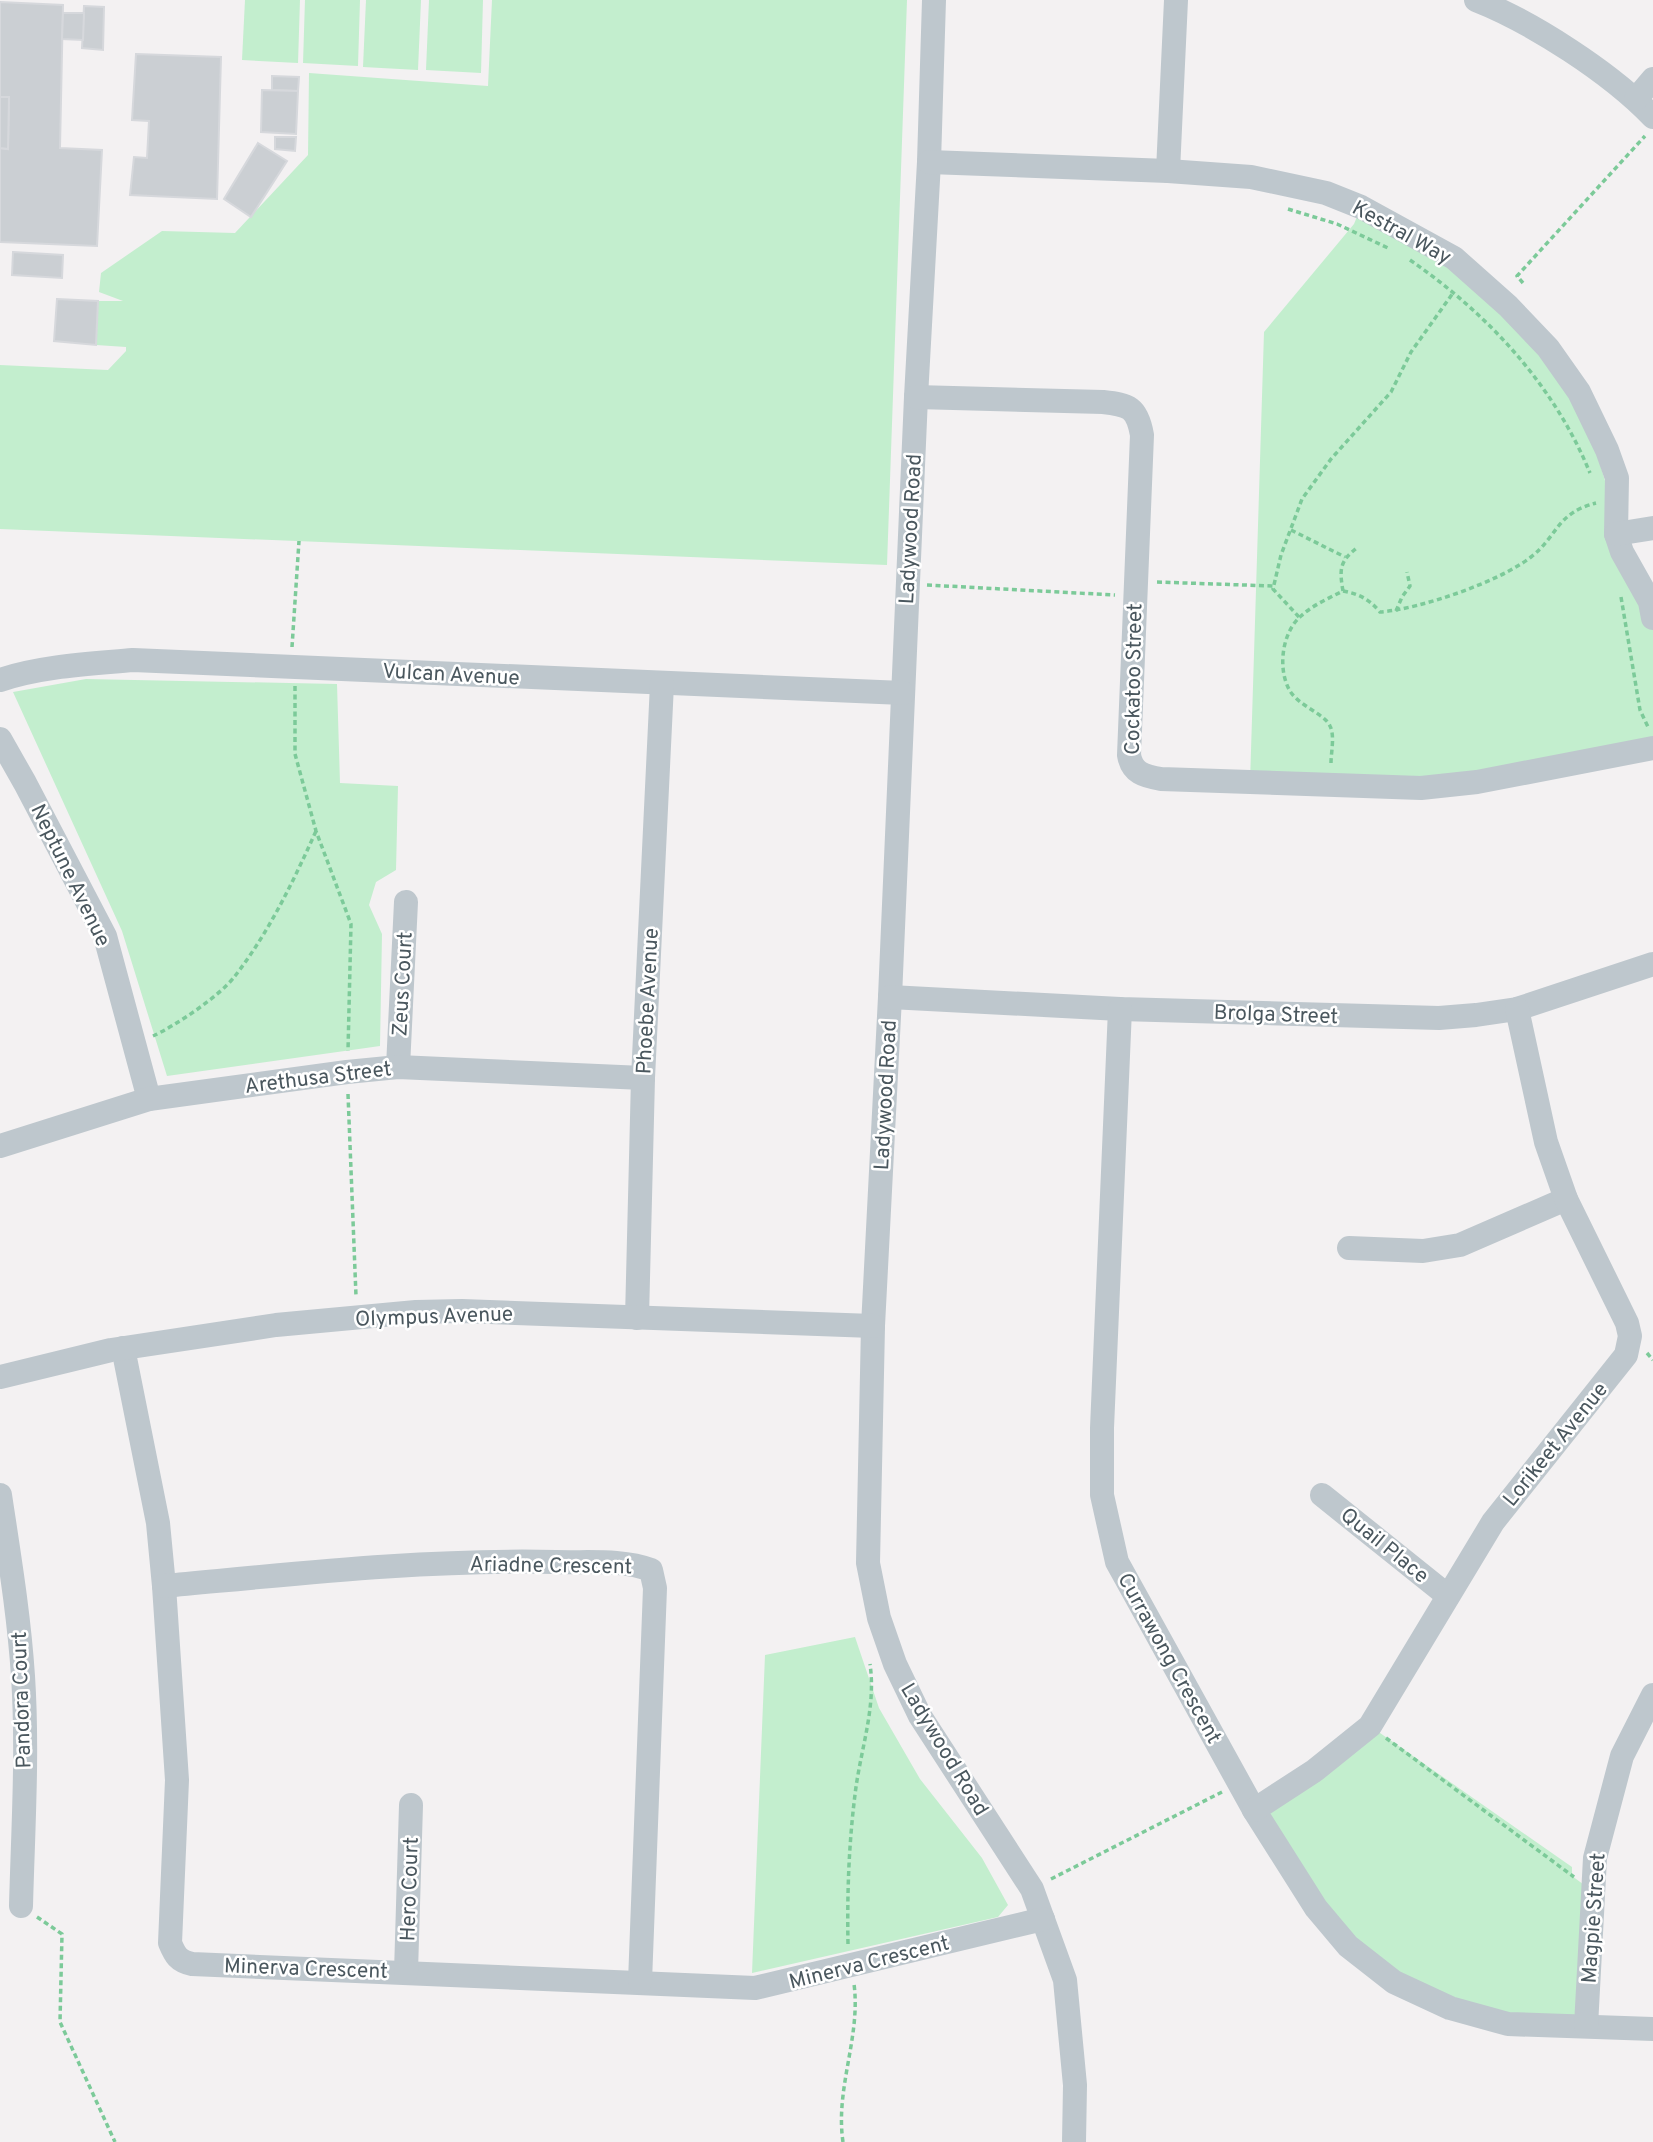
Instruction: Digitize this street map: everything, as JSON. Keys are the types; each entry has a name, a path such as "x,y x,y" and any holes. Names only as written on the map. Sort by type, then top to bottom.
{"street":[{"name":"Ladywood Road","path":"934,0 929,162 873,1326 868,1563 879,1618 895,1664 920,1716 1032,1889 1065,1980 1075,2085 1074,2142"},
{"path":"1168,171 1176,0"},
{"path":"1476,0 1560,44 1645,108 1653,79"},
{"name":"Kestral Way","path":"929,162 1168,171 1251,177 1326,193 1361,207 1454,258 1508,306 1548,348 1579,392 1607,450 1617,478 1616,534 1622,552 1650,602 1653,618"},
{"name":"Cockatoo Street","path":"916,397 1103,402 1121,404 1133,409 1142,435 1129,755 1131,765 1141,775 1161,779 1421,788 1476,782 1653,748"},
{"path":"1616,534 1653,528"},
{"name":"Vulcan Avenue","path":"0,680 15,675 133,660 903,693"},
{"name":"Phoebe Avenue","path":"637,1318 643,1078 662,684"},
{"name":"Neptune Avenue","path":"0,740 105,936 149,1098"},
{"name":"Zeus Court","path":"398,1067 406,902"},
{"name":"Brolga Street","path":"890,997 1120,1009 1439,1018 1476,1016 1517,1009 1653,964"},
{"name":"Currawong Crescent","path":"1120,1009 1102,1428 1102,1495 1117,1562 1254,1810 1316,1908 1348,1946 1394,1982 1450,2008 1508,2024 1653,2029"},
{"name":"Lorikeet Avenue","path":"1254,1810 1314,1771 1370,1726 1493,1522 1626,1355 1630,1336 1627,1323 1566,1199 1546,1142 1517,1009"},
{"name":"Arethusa Street","path":"0,1146 149,1098 347,1072 398,1067 643,1078"},
{"path":"1349,1248 1423,1251 1460,1245 1566,1199"},
{"name":"Olympus Avenue","path":"0,1377 123,1348 276,1325 357,1317 462,1311 873,1326"},
{"name":"Minerva Crescent","path":"123,1348 158,1523 164,1586 176,1745 177,1780 170,1931 170,1943 176,1958 192,1964 640,1982 726,1989 755,1988 1043,1919"},
{"name":"Pandora Court","path":"0,1494 19,1615 23,1678 25,1741 21,1906"},
{"name":"Quail Place","path":"1322,1494 1448,1596"},
{"name":"Ariadne Crescent","path":"164,1586 428,1564 634,1563 651,1570 655,1602 640,1982"},
{"name":"Magpie Street","path":"1586,2026 1591,1890 1595,1858 1622,1756 1653,1695"},
{"name":"Hero Court","path":"406,1972 411,1805"}],"path":[{"path":"1523,283 1517,276 1653,127"},
{"path":"1283,207 1337,224 1392,250"},
{"path":"1402,255 1454,293 1505,341 1538,381 1577,445 1593,481"},
{"path":"1299,617 1273,586 1302,499 1331,459 1391,392 1411,352 1454,293"},
{"path":"1596,491 1596,514"},
{"path":"1329,785 1332,733 1330,724 1306,708 1289,690 1281,664 1289,632 1299,617 1343,591 1357,593 1370,601 1380,612 1396,611 1483,584 1531,557 1562,520 1596,503"},
{"path":"1290,529 1345,557"},
{"path":"299,541 293,666 295,754 316,831 351,924 347,1072 357,1317"},
{"path":"1343,591 1339,573 1345,557 1358,547"},
{"path":"1396,611 1410,586 1407,572"},
{"path":"908,584 1136,596 1156,582 1273,586"},
{"path":"1620,592 1640,710 1649,725 1653,748"},
{"path":"135,1045 175,1026 233,978 288,894 316,831"},
{"path":"848,1950 847,1892 851,1827 856,1783 870,1714 872,1656"},
{"path":"1370,1726 1591,1890"},
{"path":"1032,1889 1240,1783"},
{"path":"21,1906 62,1934 60,2022 115,2142"},
{"path":"844,2142 841,2128 843,2092 856,2022 853,1982"}],"green space":[{"path":"245,0 300,0 298,63 242,60"},
{"path":"305,0 360,0 358,66 303,63"},
{"path":"366,0 421,0 418,70 363,67"},
{"path":"429,0 483,0 481,73 426,70"},
{"path":"492,0 907,0 887,565 0,529 0,365 108,370 126,351 126,347 96,345 98,301 123,301 99,292 101,273 162,231 235,233 308,155 309,73 488,86"},
{"path":"1361,207 1454,258 1579,392 1615,515 1653,618 1653,748 1477,782 1250,783 1264,332 1354,224"},
{"path":"86,679 337,684 340,783 398,786 396,870 376,882 369,905 382,934 380,1046 167,1076 122,931 13,692"},
{"path":"855,1637 879,1708 920,1779 982,1858 1008,1905 998,1917 752,1973 765,1655"},
{"path":"1370,1726 1572,1867 1572,1876 1591,1890 1586,2026 1450,2008 1348,1946 1254,1810"}],"building":[{"path":"0,2 63,5 60,148 102,150 97,246 0,242 0,148 8,149 9,97 0,97"},
{"path":"84,6 104,7 103,50 82,48"},
{"path":"63,13 84,13 83,40 62,39"},
{"path":"136,54 221,57 217,199 130,195 134,157 147,158 149,121 132,120"},
{"path":"272,76 299,77 298,91 272,90"},
{"path":"262,90 298,91 296,134 261,132"},
{"path":"0,97 9,97 8,149 0,148"},
{"path":"275,137 296,137 295,151 275,149"},
{"path":"258,143 287,161 251,217 224,199"},
{"path":"13,252 63,255 62,278 12,275"},
{"path":"57,299 98,301 96,345 54,341"}]}
